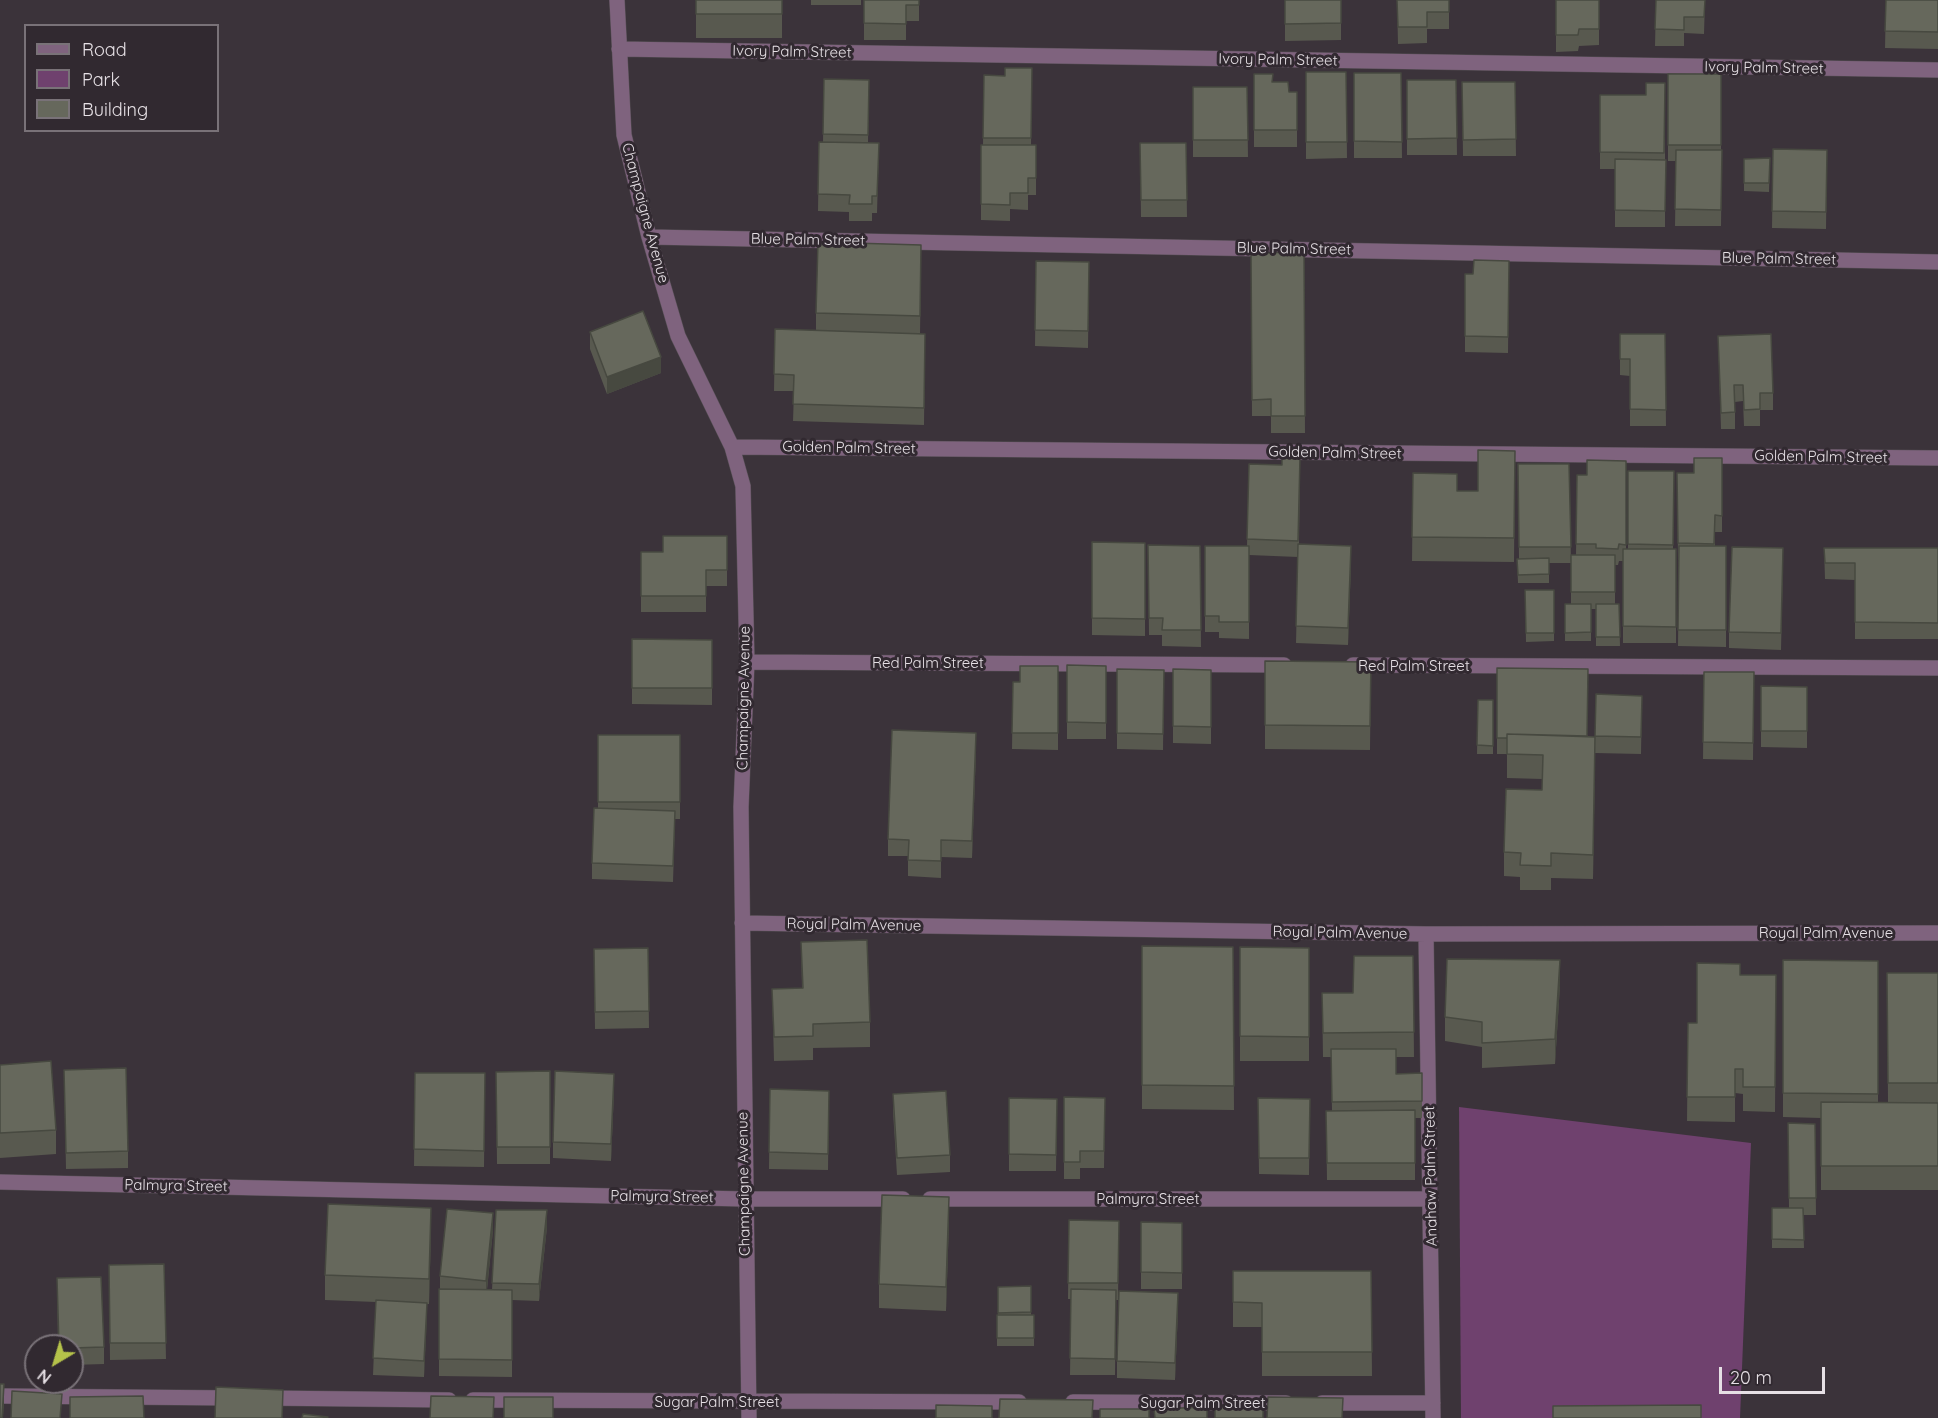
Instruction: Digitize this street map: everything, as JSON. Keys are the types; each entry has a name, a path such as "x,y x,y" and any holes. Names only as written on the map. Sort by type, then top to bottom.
{"street":[{"name":"Champaigne Avenue","path":"617,0 624,135 649,237 678,336 732,447 743,486 747,662 741,807 744,1199 749,1418"},
{"name":"Ivory Palm Street","path":"619,49 1938,70"},
{"name":"Blue Palm Street","path":"649,237 1938,262"},
{"name":"Golden Palm Street","path":"732,447 1938,458"},
{"name":"Red Palm Street","path":"747,662 1295,665"},
{"name":"Red Palm Street","path":"1342,665 1938,668"},
{"name":"Royal Palm Avenue","path":"742,923 1426,934 1938,933"},
{"name":"Anahaw Palm Street","path":"1426,934 1433,1410"},
{"name":"Palmyra Street","path":"0,1182 744,1199 1431,1199"},
{"name":"Sugar Palm Street","path":"0,1396 1032,1402"},
{"name":"Sugar Palm Street","path":"1056,1402 1433,1410"}],"green space":[{"path":"1459,1107 1751,1143 1740,1418 1461,1418"}],"building":[{"path":"696,0 782,0 782,14 696,14"},
{"path":"864,0 919,0 919,5 906,5 906,24 864,23"},
{"path":"1285,0 1341,0 1341,23 1285,24"},
{"path":"1397,0 1449,0 1449,12 1427,12 1427,27 1398,27"},
{"path":"1556,0 1599,0 1599,29 1579,29 1578,35 1556,35"},
{"path":"1656,0 1705,0 1704,17 1684,17 1684,30 1655,29"},
{"path":"1886,0 1938,0 1938,32 1885,31"},
{"path":"1005,68 1032,68 1031,138 983,138 984,75 1005,76"},
{"path":"1306,72 1346,72 1347,142 1306,142"},
{"path":"1354,73 1401,73 1402,142 1354,141"},
{"path":"1254,74 1273,74 1272,82 1288,82 1289,92 1297,92 1297,130 1254,130"},
{"path":"1668,74 1721,74 1721,145 1668,145"},
{"path":"824,79 869,80 868,135 823,134"},
{"path":"1407,80 1456,80 1457,138 1407,139"},
{"path":"1462,82 1515,82 1516,139 1463,140"},
{"path":"1646,83 1665,83 1664,153 1600,152 1600,95 1646,95"},
{"path":"1193,87 1247,87 1248,140 1193,140"},
{"path":"819,142 879,143 877,196 872,196 872,204 849,204 850,195 818,194"},
{"path":"1140,143 1186,143 1187,200 1141,200"},
{"path":"981,145 1036,145 1036,178 1028,178 1028,193 1010,193 1010,205 981,204"},
{"path":"1773,149 1827,150 1826,212 1772,211"},
{"path":"1676,150 1722,150 1721,210 1675,209"},
{"path":"1770,158 1769,183 1744,183 1744,159"},
{"path":"1615,159 1666,160 1665,211 1615,210"},
{"path":"818,242 921,245 920,316 816,313"},
{"path":"1304,252 1305,416 1271,416 1271,399 1252,400 1251,253"},
{"path":"1474,260 1509,261 1508,337 1465,336 1465,274 1473,274"},
{"path":"1036,261 1089,262 1088,331 1035,330"},
{"path":"643,311 661,357 607,377 590,332"},
{"path":"775,329 925,334 924,408 793,404 794,375 774,374"},
{"path":"1620,334 1665,334 1666,410 1630,409 1630,359 1620,359"},
{"path":"1771,334 1773,393 1760,393 1760,409 1744,410 1743,385 1734,385 1735,412 1721,413 1718,336"},
{"path":"1478,450 1515,451 1514,538 1412,537 1413,473 1457,474 1457,491 1478,491"},
{"path":"1282,456 1300,457 1298,541 1247,539 1249,464 1282,465"},
{"path":"1694,458 1722,458 1722,516 1715,515 1714,544 1678,543 1677,473 1694,473"},
{"path":"1587,460 1626,461 1626,545 1619,544 1618,549 1596,548 1596,544 1576,544 1577,475 1587,475"},
{"path":"1518,464 1569,464 1571,547 1519,547"},
{"path":"1628,471 1674,471 1673,545 1628,544"},
{"path":"663,536 727,536 727,570 706,570 706,596 641,596 641,552 663,552"},
{"path":"1092,542 1145,543 1145,619 1092,618"},
{"path":"1298,544 1351,546 1348,628 1296,626"},
{"path":"1148,545 1200,546 1201,630 1162,630 1163,618 1149,618"},
{"path":"1205,546 1249,546 1249,622 1219,622 1219,616 1205,616"},
{"path":"1679,546 1726,546 1726,630 1678,630"},
{"path":"1732,547 1783,548 1781,633 1729,632"},
{"path":"1824,548 1938,548 1938,623 1855,622 1855,563 1825,563"},
{"path":"1623,549 1676,549 1676,627 1623,626"},
{"path":"1571,555 1615,555 1615,592 1571,592"},
{"path":"1549,558 1549,574 1518,575 1517,559"},
{"path":"1525,590 1554,590 1554,633 1526,633"},
{"path":"1565,604 1591,604 1591,632 1565,633"},
{"path":"1596,604 1619,604 1620,637 1596,637"},
{"path":"632,639 712,640 712,688 632,688"},
{"path":"1265,661 1371,662 1370,726 1265,725"},
{"path":"1067,665 1106,666 1106,723 1067,722"},
{"path":"1020,666 1058,666 1058,733 1012,733 1013,682 1020,682"},
{"path":"1497,668 1588,669 1587,736 1507,734 1507,738 1497,738"},
{"path":"1117,669 1164,670 1163,734 1117,733"},
{"path":"1173,669 1211,670 1211,727 1173,726"},
{"path":"1704,672 1754,672 1753,743 1703,742"},
{"path":"1761,686 1807,687 1807,731 1761,731"},
{"path":"1596,694 1642,696 1641,737 1595,736"},
{"path":"1478,700 1493,700 1493,746 1477,745"},
{"path":"892,730 976,733 972,841 941,840 941,861 908,860 909,840 888,839"},
{"path":"1507,734 1595,737 1593,855 1551,853 1551,866 1520,865 1521,853 1504,852 1506,789 1542,790 1543,755 1507,754"},
{"path":"598,735 680,735 680,802 598,802"},
{"path":"594,808 675,811 673,866 592,863"},
{"path":"867,940 870,1022 813,1024 813,1036 774,1037 772,989 803,988 801,942"},
{"path":"1142,946 1233,947 1234,1086 1142,1085"},
{"path":"1240,947 1309,948 1309,1037 1240,1036"},
{"path":"648,948 649,1011 595,1012 594,949"},
{"path":"1354,956 1413,956 1414,1032 1323,1033 1322,993 1353,993"},
{"path":"1447,959 1560,960 1555,1039 1482,1043 1482,1022 1445,1017"},
{"path":"1783,960 1878,961 1878,1094 1783,1093"},
{"path":"1697,963 1740,964 1740,975 1776,975 1775,1087 1743,1087 1743,1069 1735,1069 1735,1097 1687,1097 1688,1023 1697,1023"},
{"path":"1887,973 1938,973 1938,1083 1888,1083"},
{"path":"1331,1049 1396,1049 1396,1074 1422,1073 1422,1101 1332,1102"},
{"path":"51,1061 56,1130 0,1133 0,1065"},
{"path":"126,1068 128,1151 66,1153 64,1070"},
{"path":"550,1071 550,1147 497,1147 496,1072"},
{"path":"555,1071 614,1074 611,1144 553,1142"},
{"path":"415,1073 485,1073 484,1151 414,1149"},
{"path":"770,1089 829,1091 828,1154 769,1152"},
{"path":"946,1091 950,1155 897,1158 893,1094"},
{"path":"1064,1097 1105,1098 1104,1151 1080,1151 1080,1162 1064,1162"},
{"path":"1009,1098 1057,1099 1056,1155 1009,1154"},
{"path":"1258,1098 1310,1099 1309,1158 1259,1158"},
{"path":"1821,1102 1938,1103 1938,1166 1821,1166"},
{"path":"1415,1110 1415,1163 1327,1163 1326,1111"},
{"path":"1788,1123 1815,1124 1816,1198 1789,1198"},
{"path":"882,1195 949,1197 946,1287 879,1284"},
{"path":"328,1204 431,1208 429,1279 325,1275"},
{"path":"1772,1208 1803,1208 1804,1240 1772,1239"},
{"path":"447,1209 493,1213 486,1281 440,1276"},
{"path":"496,1210 547,1210 539,1284 492,1283"},
{"path":"1069,1220 1119,1221 1118,1283 1068,1283"},
{"path":"1141,1222 1182,1223 1182,1273 1141,1272"},
{"path":"164,1264 166,1343 110,1343 109,1265"},
{"path":"1233,1271 1371,1271 1372,1352 1262,1352 1262,1303 1233,1302"},
{"path":"101,1277 104,1347 84,1348 84,1334 59,1334 57,1278"},
{"path":"1031,1286 1031,1312 998,1313 998,1287"},
{"path":"439,1289 512,1290 512,1360 439,1359"},
{"path":"1071,1289 1116,1290 1115,1359 1070,1358"},
{"path":"1119,1291 1178,1293 1175,1363 1117,1361"},
{"path":"376,1300 427,1303 424,1361 373,1358"},
{"path":"997,1315 1034,1315 1034,1338 997,1338"},
{"path":"0,1384 4,1384 2,1418 0,1418"},
{"path":"216,1387 283,1390 282,1418 215,1418"},
{"path":"12,1391 24,1392 24,1394 62,1394 60,1418 11,1418"},
{"path":"143,1396 144,1418 70,1418 70,1397"},
{"path":"431,1396 494,1397 493,1418 430,1418"},
{"path":"504,1397 553,1397 553,1418 504,1418"},
{"path":"1268,1397 1343,1398 1342,1418 1267,1418"},
{"path":"1000,1399 1093,1400 1092,1418 999,1418"},
{"path":"936,1405 992,1406 992,1418 936,1418"},
{"path":"1215,1405 1263,1405 1263,1418 1215,1418"},
{"path":"1701,1405 1701,1418 1553,1418 1553,1406"},
{"path":"1207,1407 1207,1418 1155,1418 1154,1409"},
{"path":"1100,1409 1149,1409 1149,1418 1100,1418"},
{"path":"303,1414 328,1417 302,1418"}]}
